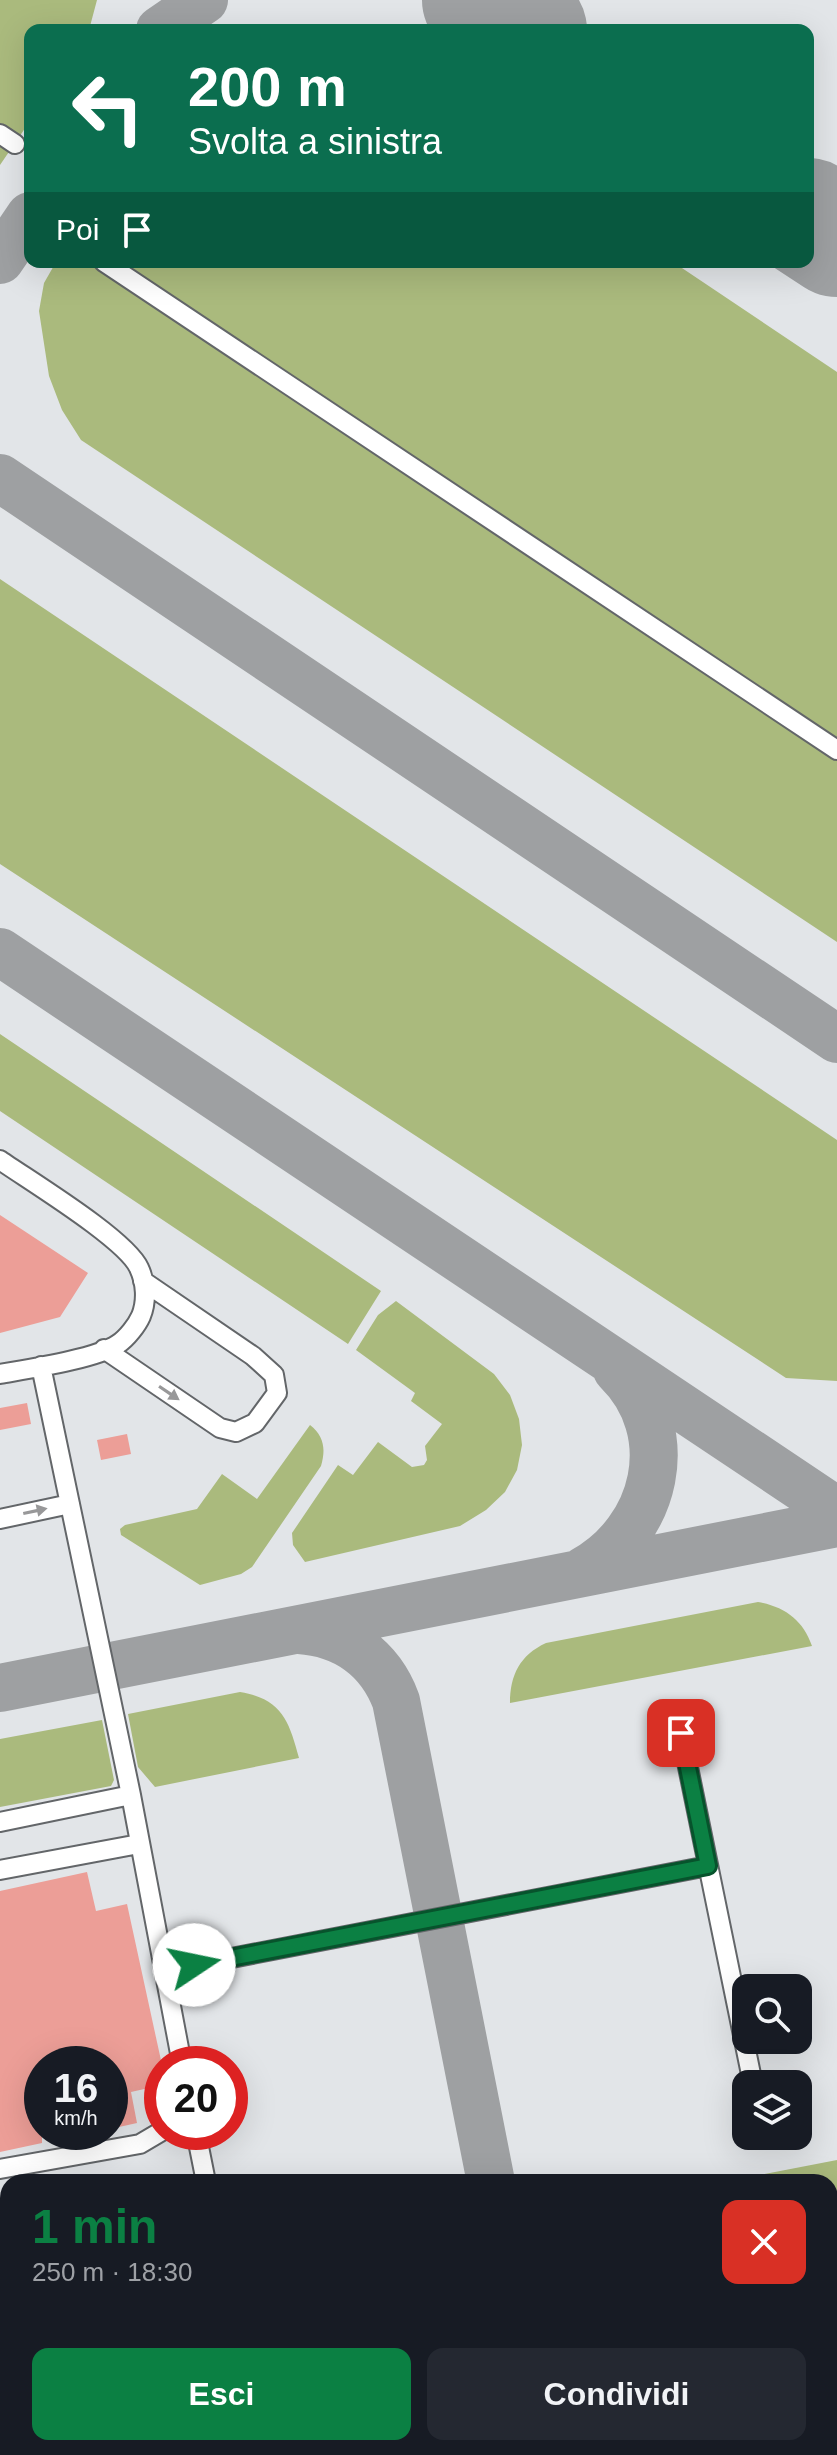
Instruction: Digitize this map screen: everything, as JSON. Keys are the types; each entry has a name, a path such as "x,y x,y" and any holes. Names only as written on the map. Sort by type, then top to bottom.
{"lane":[{"path":"113,268 837,750"},
{"path":"0,1160 122,1247 138,1266 145,1289 143,1310 137,1323 119,1344 0,1374"},
{"path":"104,1349 220,1428 236,1432 255,1423 277,1393 274,1375 253,1356 143,1281"},
{"path":"41,1366 131,1795 179,2046"},
{"path":"0,1519 70,1504"},
{"path":"681,1733 750,2070"},
{"path":"0,1822 131,1795"},
{"path":"0,1870 139,1844"},
{"path":"164,1971 708,1866"},
{"path":"0,2169 144,2142"},
{"path":"200,2150 204,2174"}],"green space":[{"path":"0,0 97,0 91,24 24,24 24,130 0,165"},
{"path":"53,268 682,268 837,372 837,942 81,440 62,410 49,376 39,311 44,283"},
{"path":"0,579 837,1140 837,1381 786,1378 0,864"},
{"path":"0,1034 381,1291 348,1344 0,1111"},
{"path":"396,1301 494,1374 510,1395 519,1419 522,1445 517,1470 505,1492 486,1510 460,1526 305,1562 293,1545 292,1533 338,1465 353,1475 378,1442 412,1467 424,1465 427,1460 425,1446 442,1424 411,1401 415,1393 356,1350 378,1315"},
{"path":"310,1425 323,1443 321,1466 252,1567 241,1574 200,1585 121,1535 120,1529 125,1525 197,1509 222,1474 257,1499"},
{"path":"758,1602 777,1607 792,1616 804,1629 812,1646 510,1703 518,1667 529,1654 546,1643"},
{"path":"240,1692 266,1700 282,1714 299,1758 155,1787 138,1767 128,1714"},
{"path":"102,1720 114,1780 111,1786 0,1807 0,1739"},
{"path":"837,2160 837,2174 765,2174"}],"building":[{"path":"0,1215 88,1273 60,1317 0,1333"},
{"path":"27,1403 31,1424 0,1430 0,1408"},
{"path":"127,1434 131,1454 101,1460 97,1440"},
{"path":"87,1872 96,1911 127,1904 158,2046 144,2046 144,2089 131,2092 137,2123 128,2125 128,2046 24,2046 24,2147 0,2152 0,1891"}],"taxiway":[{"path":"169,24 204,0"},
{"path":"468,0 514,24"},
{"path":"0,260 24,225"},
{"path":"0,478 837,1039"},
{"path":"0,952 837,1511"},
{"path":"583,1571 608,1553 628,1532 643,1506 651,1479 654,1451 649,1422 637,1395 617,1370"},
{"path":"0,1688 837,1523"},
{"path":"299,1630 331,1636 359,1650 381,1672 396,1701 489,2174"}],"runway":[{"path":"482,0 518,24"},
{"path":"814,222 837,237"}],"route":[{"path":"194,1965 708,1866 681,1733"}]}
